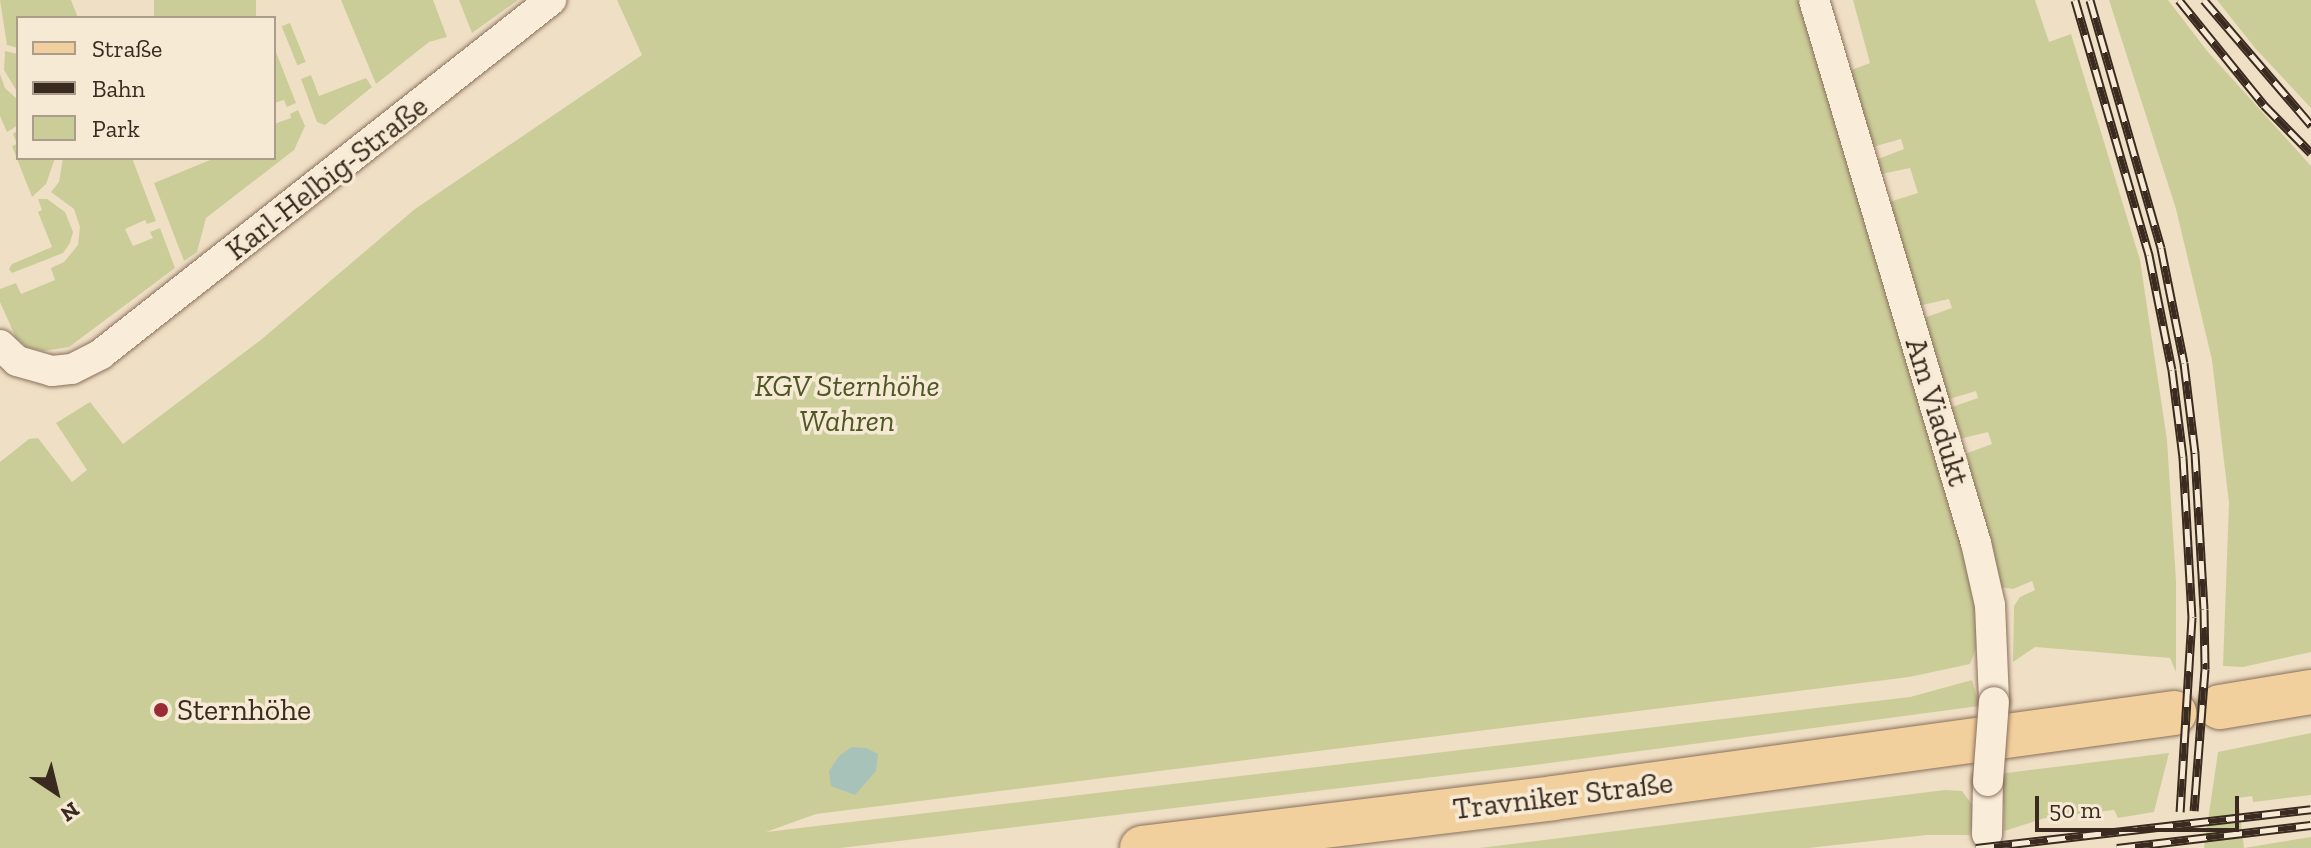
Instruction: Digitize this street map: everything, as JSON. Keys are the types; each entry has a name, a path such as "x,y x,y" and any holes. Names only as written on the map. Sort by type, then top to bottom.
{"main road":[{"path":"2220,707 2311,692"},
{"name":"Travniker Straße","path":"1142,848 1553,798 2174,713"}],"street":[{"name":"Karl-Helbig-Straße","path":"0,345 17,361 52,371 72,369 101,354 551,0"},
{"name":"Am Viadukt","path":"1814,0 1976,543 1990,605 1991,740 1987,834"}],"green space":[{"path":"0,0 71,0 77,16 16,16 16,47 7,45"},
{"path":"154,0 256,0 256,16 154,16"},
{"path":"341,0 433,0 447,37 429,42 376,84"},
{"path":"459,0 518,0 472,33"},
{"name":"KGV Sternhöhe Wahren","path":"617,0 1798,0 1966,561 1976,614 1977,646 1970,664 1909,677 816,814 766,832 1910,697 1972,680 1979,706 1542,764 840,848 0,848 0,462 29,439 38,438 72,482 87,470 56,423 90,402 123,444 262,339 415,209 642,55"},
{"path":"1853,0 2035,0 2049,42 2071,34 2140,260 2167,440 2176,581 2176,672 2170,658 2035,647 2013,662 2014,606 2020,597 2035,590 2032,581 2013,589 2000,587 1963,458 1965,454 1992,444 1988,432 1959,439 1949,408 1978,398 1976,391 1946,400 1921,319 1952,308 1949,299 1918,306 1886,203 1918,193 1910,168 1877,175 1873,161 1904,149 1901,139 1869,148 1849,71 1870,63"},
{"path":"2109,0 2168,0 2208,52 2311,166 2311,652 2243,667 2223,666 2229,503 2212,360 2176,209"},
{"path":"2217,0 2311,0 2311,108 2255,48"},
{"path":"290,23 306,62 297,65 282,26"},
{"path":"5,51 16,54 16,90 4,70"},
{"path":"276,52 296,103 287,107 284,100 276,102"},
{"path":"0,74 5,88 16,98 16,126 7,132 0,116"},
{"path":"311,75 319,96 366,78 372,87 325,125 317,122 301,79"},
{"path":"298,110 305,126 294,150 206,218 197,252 184,261 154,183 210,160 276,160 276,123 291,118 290,114"},
{"path":"17,160 54,160 46,184 32,197"},
{"path":"63,160 133,160 156,221 147,224 145,220 125,229 133,246 153,238 150,232 160,228 175,268 69,347 43,351 27,347 16,338 0,302 0,289 16,283 21,294 55,280 51,268 64,262 78,245 80,227 74,209 51,192 59,182"},
{"path":"38,199 47,199 65,212 73,232 70,243 63,253 12,273 9,269 12,264 52,247 38,212 42,210"},
{"path":"2311,733 2311,795 2253,802 2252,796 2238,798 2244,848 2204,848 2218,752"},
{"path":"2169,753 2154,812 2118,818 2114,810 2045,818 2004,831 2004,803 1996,804 1998,774"},
{"path":"1945,790 1962,791 1973,806 1974,821 1969,835 1927,835 1808,848 1479,848"},
{"path":"2311,837 2311,848 2244,848"}],"shaded area":[{"path":"852,747 866,748 878,754 876,771 855,795 831,786 829,771 839,756"}],"railway":[{"path":"2075,0 2149,255 2172,370 2183,457 2192,617 2180,812"},
{"path":"2090,0 2161,248 2184,363 2195,453 2204,609 2205,669 2194,811"},
{"path":"2179,0 2264,105 2311,153"},
{"path":"2204,0 2311,125"},
{"path":"1976,848 2311,809"},
{"path":"2117,848 2311,825"}],"place":[{"name":"Sternhöhe","path":"161,710"}]}
